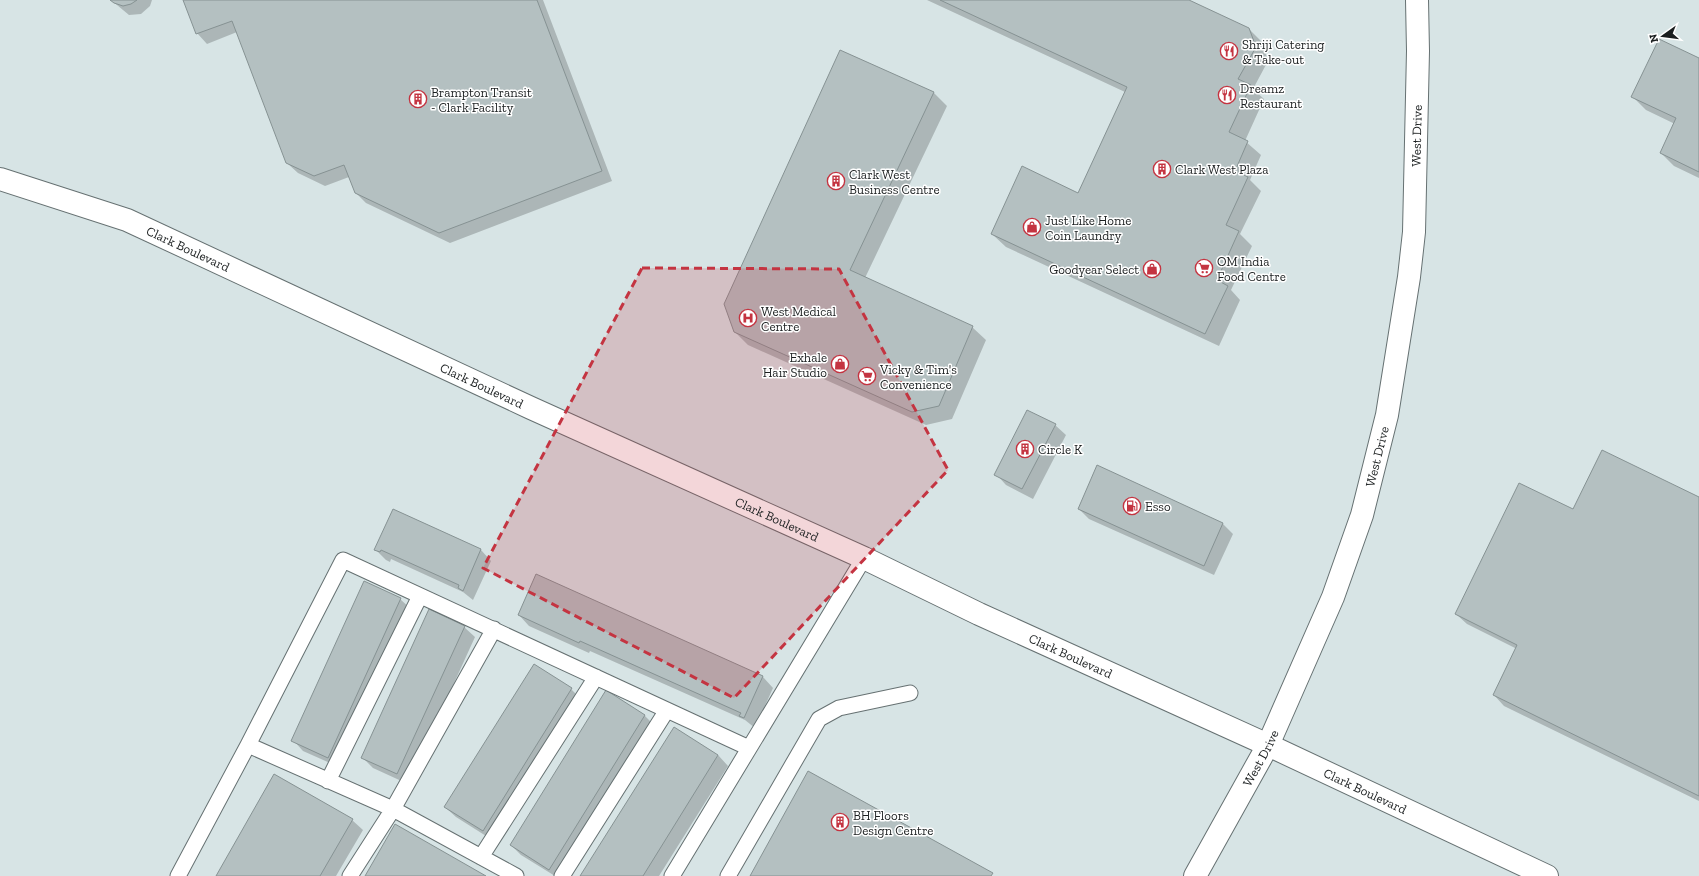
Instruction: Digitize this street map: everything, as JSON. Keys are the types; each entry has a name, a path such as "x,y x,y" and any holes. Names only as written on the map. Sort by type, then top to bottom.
{"street":[{"name":"West Drive","path":"1195,876 1268,745 1334,597 1362,515 1387,415 1409,277 1414,232 1418,59 1417,0"},
{"name":"Clark Boulevard","path":"0,179 126,220 531,408 864,558 979,614 1268,745 1548,876"}],"lane":[{"path":"672,876 864,558"},
{"path":"178,876 248,745 343,560 749,748"},
{"path":"328,781 420,596"},
{"path":"350,876 393,809 494,630"},
{"path":"480,857 596,677"},
{"path":"728,876 819,718 839,708 910,693"},
{"path":"562,876 667,710"},
{"path":"248,745 393,809 516,876"}],"highlighted area":[{"path":"642,268 839,269 948,470 734,698 483,568"}],"building":[{"path":"110,0 137,0 131,4 123,6"},
{"name":"Brampton Transit - Clark Facility","path":"183,0 537,0 602,171 439,233 355,193 344,165 314,176 286,163 232,21 196,34"},
{"name":"Clark West Plaza","path":"940,0 1189,0 1249,28 1256,47 1238,79 1251,85 1229,132 1248,141 1235,171 1248,177 1226,225 1239,231 1217,280 1228,286 1205,334 991,234 1022,166 1078,193 1127,87"},
{"path":"1659,39 1699,58 1699,172 1660,153 1676,118 1631,97"},
{"name":"Clark West Business Centre","path":"840,50 934,92 850,270 973,326 939,406 912,412 734,332 724,304"},
{"name":"Circle K","path":"1027,410 1056,424 1022,489 994,475"},
{"path":"1602,450 1699,497 1699,796 1493,695 1517,645 1455,614 1519,483 1573,509"},
{"path":"1097,465 1223,523 1204,566 1078,509"},
{"path":"393,509 481,549 463,591 458,588 459,585 381,550 380,552 374,550"},
{"path":"536,574 763,676 744,718 739,716 741,713 518,615"},
{"path":"364,581 401,598 328,758 291,741"},
{"path":"429,609 465,626 397,774 361,758"},
{"path":"534,664 572,688 483,831 444,807"},
{"path":"606,690 645,715 549,870 510,845"},
{"path":"674,727 718,755 643,876 580,876"},
{"name":"BH Floors Design Centre","path":"808,771 993,873 991,876 750,876"},
{"path":"274,774 353,819 320,876 216,876"},
{"path":"395,824 486,876 365,876"}],"place":[{"name":"Shriji Catering & Take-out","path":"1229,51"},
{"name":"Dreamz Restaurant","path":"1227,95"},
{"name":"Brampton Transit - Clark Facility","path":"418,99"},
{"name":"Clark West Plaza","path":"1162,169"},
{"name":"Clark West Business Centre","path":"836,181"},
{"name":"Just Like Home Coin Laundry","path":"1032,227"},
{"name":"OM India Food Centre","path":"1204,268"},
{"name":"Goodyear Select","path":"1152,269"},
{"name":"West Medical Centre","path":"748,318"},
{"name":"Exhale Hair Studio","path":"840,364"},
{"name":"Vicky & Tim's Convenience","path":"867,376"},
{"name":"Circle K","path":"1025,449"},
{"name":"Esso","path":"1132,506"},
{"name":"BH Floors Design Centre","path":"840,822"}]}
